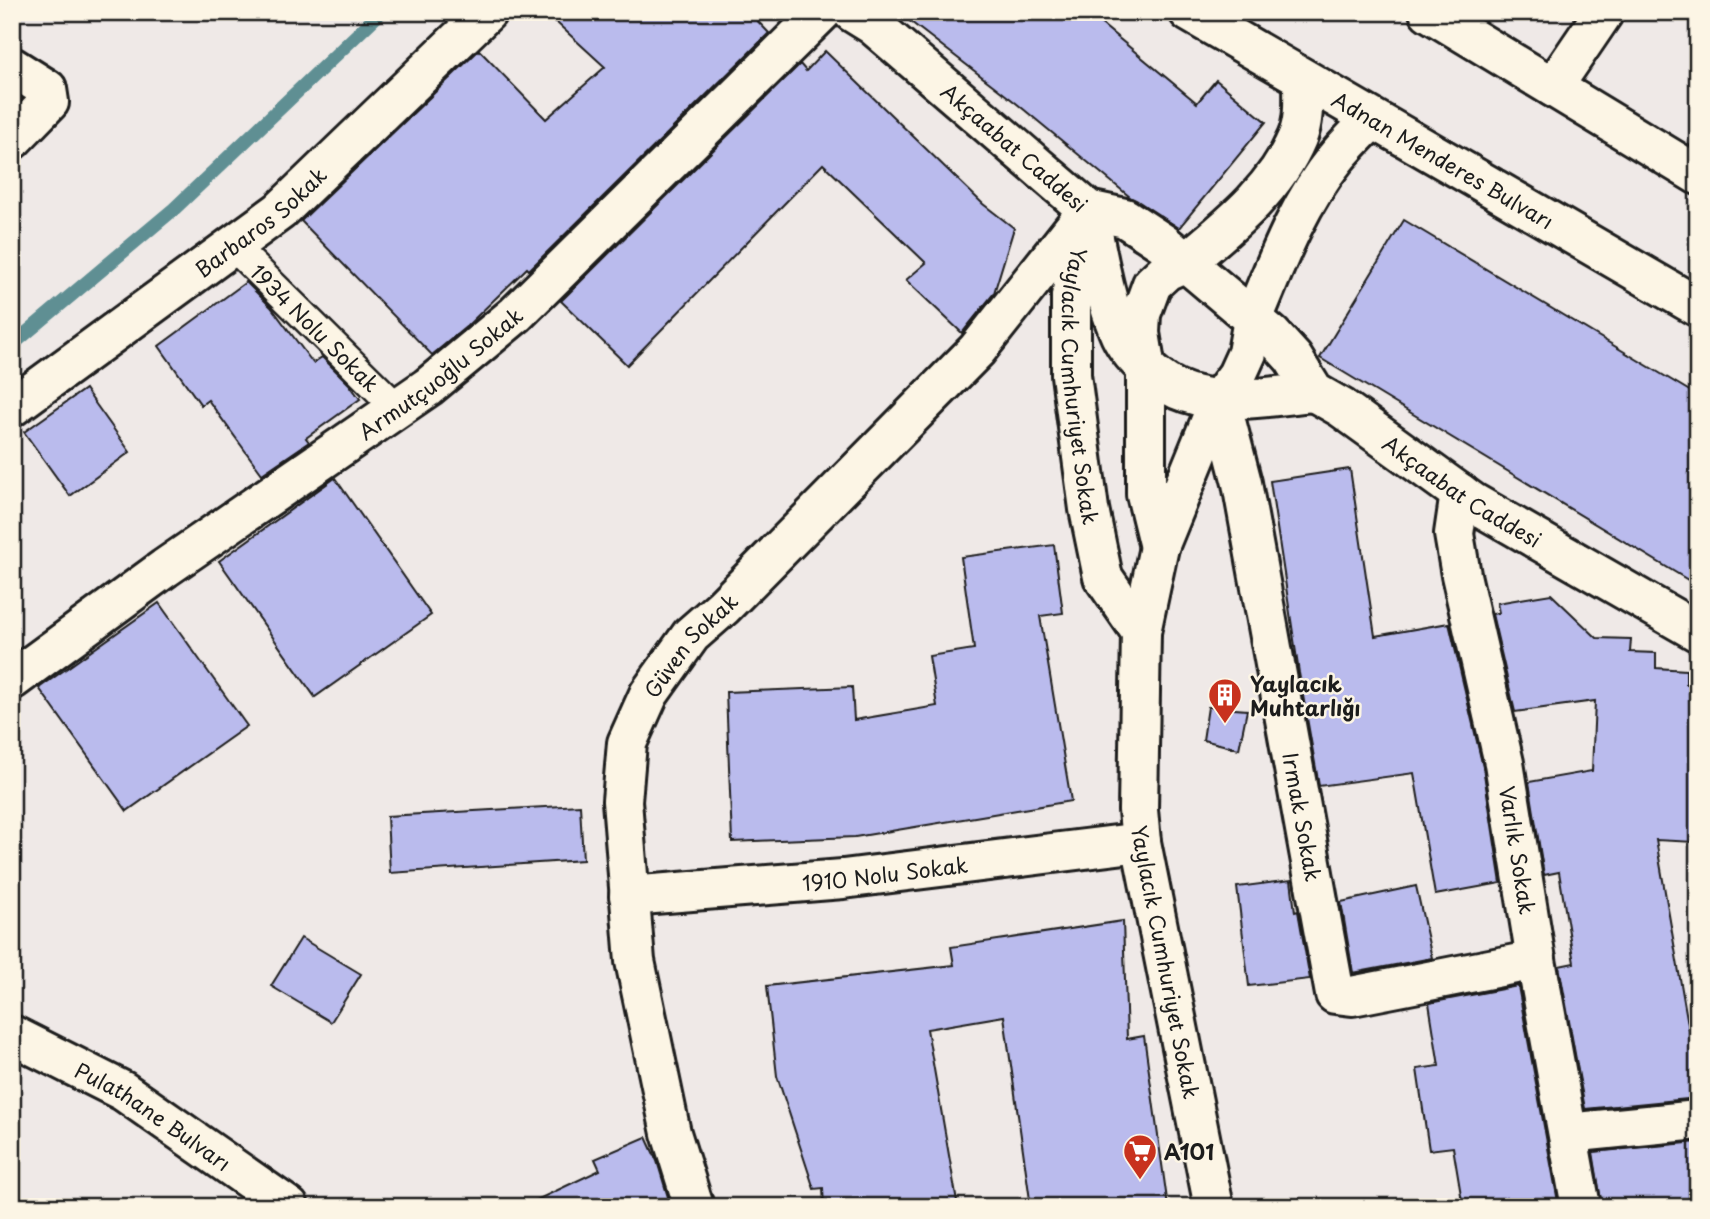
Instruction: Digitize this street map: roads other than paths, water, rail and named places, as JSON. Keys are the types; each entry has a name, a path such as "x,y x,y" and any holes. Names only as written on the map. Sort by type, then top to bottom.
{"main road":[{"name":"Barbaros Sokak","path":"12,407 280,211 487,12"},
{"name":"Armutçuoğlu Sokak","path":"12,680 165,568 428,387 516,314 822,12"},
{"name":"Akçaabat Caddesi","path":"852,12 873,25 1088,211 1125,218 1163,243 1253,319 1293,358 1314,392 1342,408 1460,493 1698,632"},
{"name":"Adnan Menderes Bulvarı","path":"1189,12 1698,307"},
{"path":"1429,12 1698,175"},
{"path":"1553,87 1604,12"},
{"path":"12,67 47,89 49,102 12,140"},
{"path":"1146,370 1140,333 1141,314 1152,284 1166,271 1186,262 1248,209 1282,164 1298,136 1303,111 1303,79"},
{"path":"1220,398 1237,375 1247,354 1253,319 1288,236 1334,159 1372,119"},
{"path":"1088,211 1118,332 1146,370 1167,385 1188,394 1220,398 1314,392"},
{"name":"Yaylacık Cumhuriyet Sokak","path":"1088,211 1071,296 1071,375 1089,509 1102,578 1141,632"},
{"name":"Güven Sokak","path":"694,1207 668,1120 635,961 622,802 627,743 649,694 691,635 723,607 977,350 1088,211"},
{"name":"Yaylacık Cumhuriyet Sokak","path":"1146,370 1146,494 1159,547"},
{"name":"Yaylacık Cumhuriyet Sokak","path":"1214,1207 1141,842 1138,810 1141,632 1159,547 1220,398"},
{"name":"Irmak Sokak","path":"1220,398 1242,483 1335,994 1352,996 1536,960"},
{"name":"Varlık Sokak","path":"1460,493 1454,534 1504,763 1536,960 1581,1207"},
{"name":"1910 Nolu Sokak","path":"629,895 842,879 1141,842"},
{"name":"Pulathane Bulvarı","path":"12,1035 123,1091 289,1207"},
{"path":"1567,1133 1698,1120"}],"lane":[{"name":"1934 Nolu Sokak","path":"233,246 397,408"}],"waterway":[{"path":"12,345 174,209 381,12"}],"place":[{"name":"Yaylacık Muhtarlığı","path":"1225,725"},
{"name":"A101","path":"1140,1181"}]}
